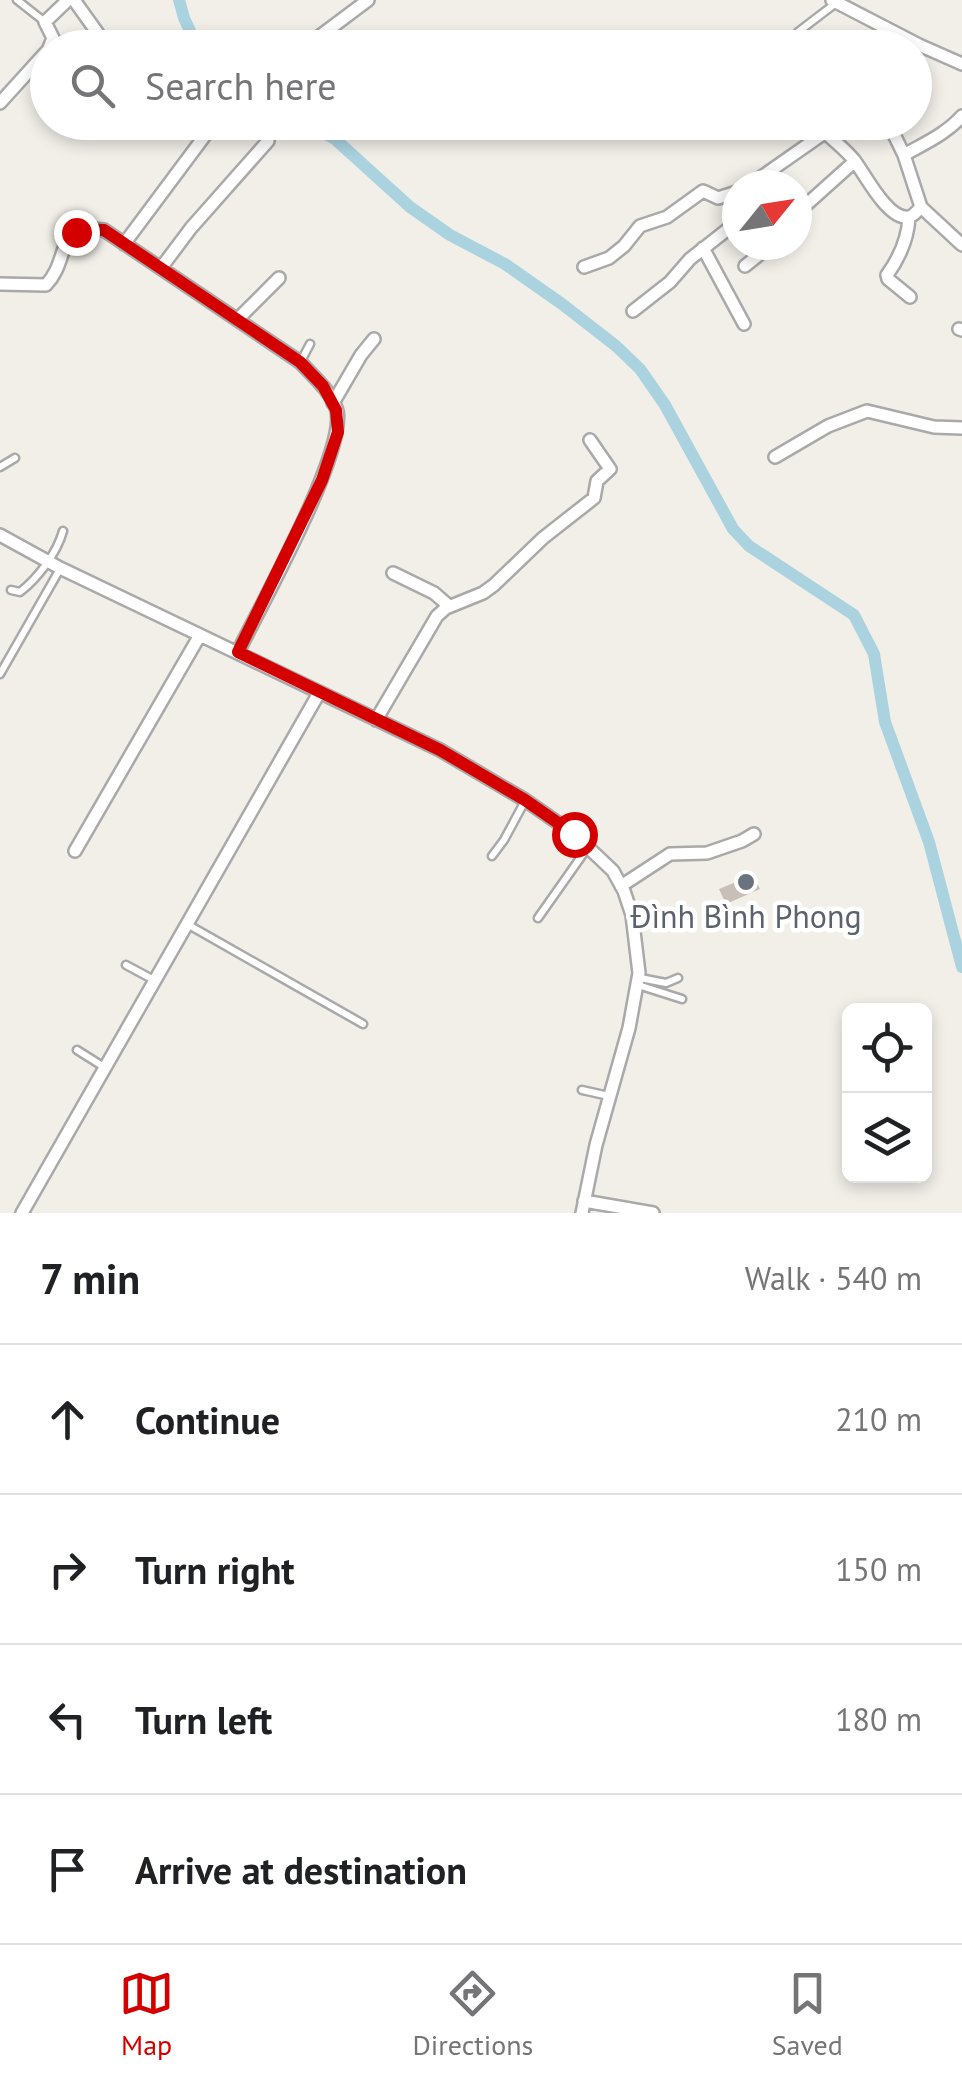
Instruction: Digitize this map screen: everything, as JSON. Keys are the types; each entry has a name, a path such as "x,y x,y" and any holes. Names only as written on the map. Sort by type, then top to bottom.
{"street":[{"path":"49,30 45,22 71,0 95,30"},
{"path":"328,30 368,0"},
{"path":"835,1 890,30"},
{"path":"932,51 962,64"},
{"path":"0,103 30,69"},
{"path":"932,140 962,116"},
{"path":"124,244 202,140"},
{"path":"161,268 268,140"},
{"path":"775,170 814,140"},
{"path":"833,140 854,161 881,200 898,214 909,217"},
{"path":"897,140 921,206 962,245"},
{"path":"904,155 932,140"},
{"path":"812,199 854,161"},
{"path":"584,267 617,253 640,226 668,217 703,191 722,197"},
{"path":"910,297 887,277 905,242 909,217 921,206"},
{"path":"0,284 46,285 68,239 82,229 104,230 300,362 323,386 336,410 338,432 322,480 238,652"},
{"path":"633,311 722,234"},
{"path":"704,248 744,324"},
{"path":"745,266 752,260"},
{"path":"238,319 279,278"},
{"path":"333,404 374,339"},
{"path":"775,457 828,426 867,411 934,427 962,428"},
{"path":"376,720 437,616 449,606 494,586 543,538 594,498 595,485 610,469 590,440"},
{"path":"0,535 60,568 440,750 525,800 588,846 612,871 632,915 638,981 583,1207 653,1213"},
{"path":"393,573 434,593 449,606"},
{"path":"74,850 200,634"},
{"path":"22,1213 319,692"},
{"path":"621,886 670,854 707,854 754,834"}],"lane":[{"path":"17,0 45,22"},
{"path":"800,30 835,1"},
{"path":"300,362 310,344"},
{"path":"0,467 15,458"},
{"path":"11,590 24,590 57,548 63,531"},
{"path":"0,674 60,568"},
{"path":"492,856 525,800"},
{"path":"538,918 588,846"},
{"path":"186,923 363,1024"},
{"path":"126,965 155,980"},
{"path":"638,981 666,983 678,978"},
{"path":"638,981 682,999"},
{"path":"78,1050 104,1067"},
{"path":"582,1090 610,1096"}],"building":[{"name":"Đình Bình Phong","path":"753,875 760,889 726,904 719,889"}],"waterway":[{"path":"179,0 190,30"},
{"path":"336,140 410,207 450,235 505,264 616,346 640,369 665,405 733,529 749,546 854,615 874,654 885,722 929,842 962,967"}],"place":[{"name":"Đình Bình Phong","path":"746,882"}],"route":[{"path":"76,232 104,230 272,342 300,362 323,386 336,410 338,432 322,480 238,652 440,750 574,834"}]}
